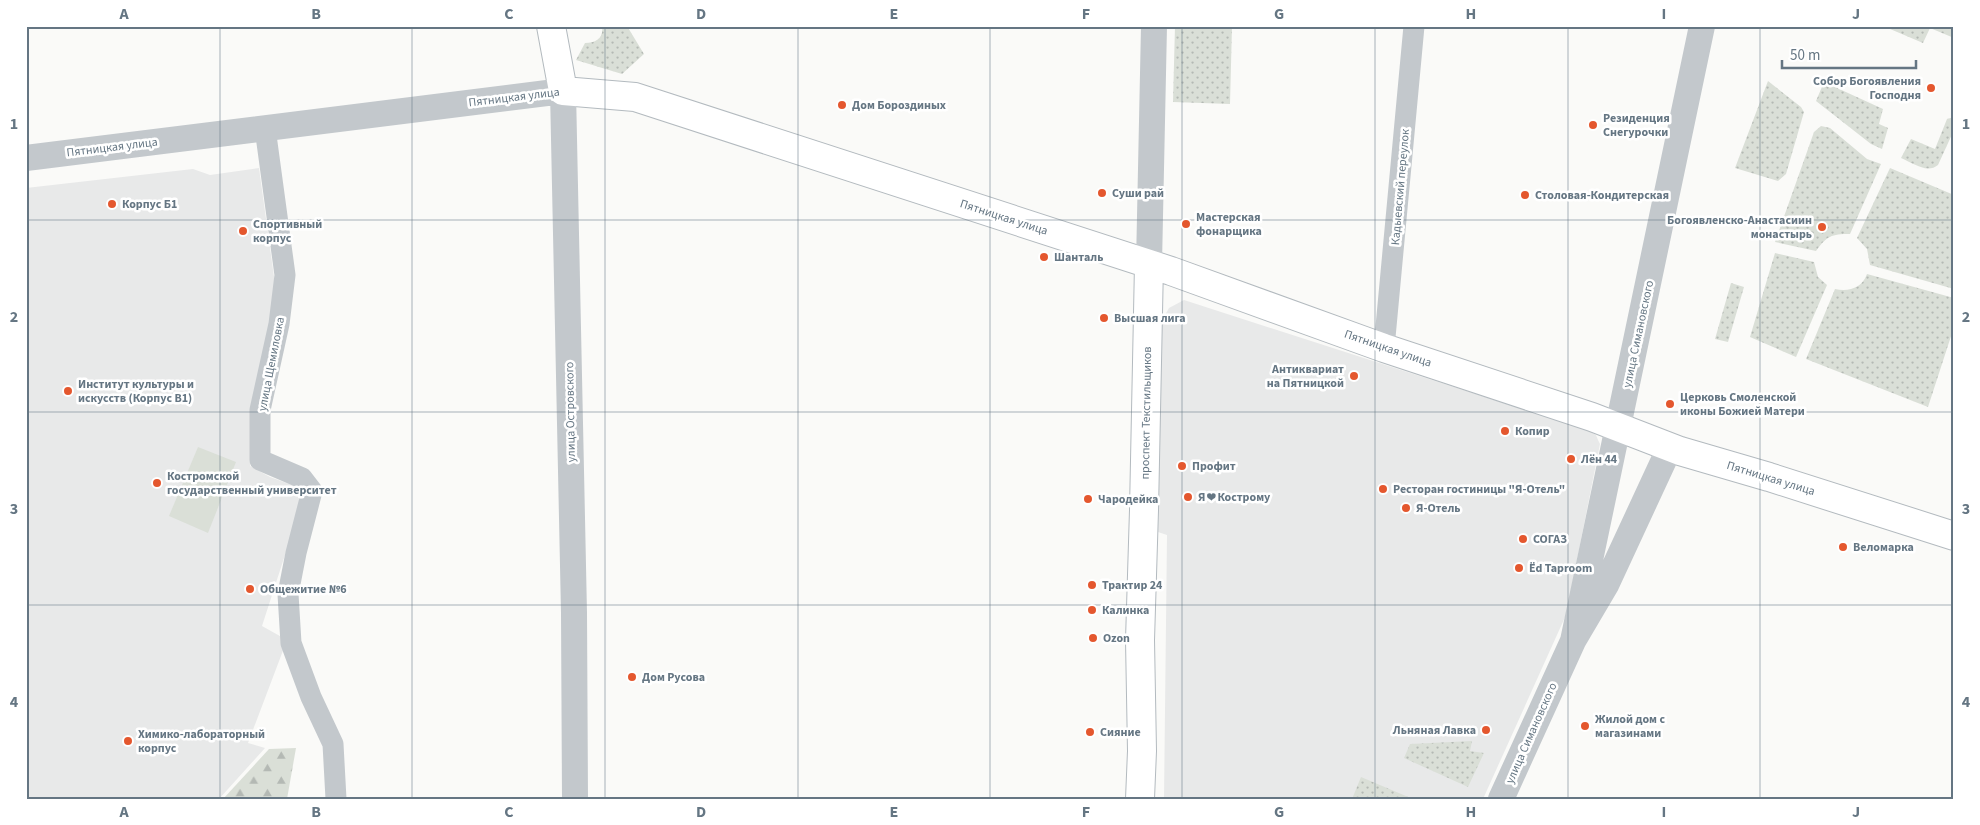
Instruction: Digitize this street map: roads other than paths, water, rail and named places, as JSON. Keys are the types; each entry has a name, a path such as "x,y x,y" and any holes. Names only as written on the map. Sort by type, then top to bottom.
{"main road":[{"name":"улица Островского","path":"551,26 563,91"},
{"name":"Пятницкая улица","path":"563,91 635,97 1149,264 1384,348 1619,427 1670,447 1954,536"},
{"name":"проспект Текстильщиков","path":"1140,799 1142,751 1140,630 1149,264"}],"street":[{"name":"проспект Текстильщиков","path":"1149,264 1154,26"},
{"name":"Кадыевский переулок","path":"1384,348 1414,26"},
{"name":"улица Симановского","path":"1573,641 1702,26"},
{"name":"Пятницкая улица","path":"26,158 563,91"},
{"name":"улица Островского","path":"563,91 576,799"},
{"name":"улица Щемиловка","path":"265,128 285,275 279,324 260,410 260,460 302,478 312,491 296,553 288,594 291,643 311,697 333,744 336,799"},
{"name":"улица Симановского","path":"1501,799 1573,641 1606,585 1670,447"}],"place":[{"name":"Собор Богоявления Господня","path":"1931,88"},
{"name":"Дом Бороздиных","path":"842,105"},
{"name":"Резиденция Снегурочки","path":"1593,125"},
{"name":"Суши рай","path":"1102,193"},
{"name":"Столовая-Кондитерская","path":"1525,195"},
{"name":"Корпус Б1","path":"112,204"},
{"name":"Мастерская фонарщика","path":"1186,224"},
{"name":"Богоявленско-Анастасиин монастырь","path":"1822,227"},
{"name":"Спортивный корпус","path":"243,231"},
{"name":"Шанталь","path":"1044,257"},
{"name":"Высшая лига","path":"1104,318"},
{"name":"Антиквариат на Пятницкой","path":"1354,376"},
{"name":"Институт культуры и искусств (Корпус В1)","path":"68,391"},
{"name":"Церковь Смоленской иконы Божией Матери","path":"1670,404"},
{"name":"Копир","path":"1505,431"},
{"name":"Лён 44","path":"1571,459"},
{"name":"Профит","path":"1182,466"},
{"name":"Костромской государственный университет","path":"157,483"},
{"name":"Ресторан гостиницы \"Я-Отель\"","path":"1383,489"},
{"name":"Я ❤ Кострому","path":"1188,497"},
{"name":"Чародейка","path":"1088,499"},
{"name":"Я-Отель","path":"1406,508"},
{"name":"СОГАЗ","path":"1523,539"},
{"name":"Веломарка","path":"1843,547"},
{"name":"Ёd Taproom","path":"1519,568"},
{"name":"Трактир 24","path":"1092,585"},
{"name":"Общежитие №6","path":"250,589"},
{"name":"Калинка","path":"1092,610"},
{"name":"Ozon","path":"1093,638"},
{"name":"Дом Русова","path":"632,677"},
{"name":"Жилой дом с магазинами","path":"1585,726"},
{"name":"Льняная Лавка","path":"1486,730"},
{"name":"Сияние","path":"1090,732"},
{"name":"Химико-лабораторный корпус","path":"128,741"}]}
